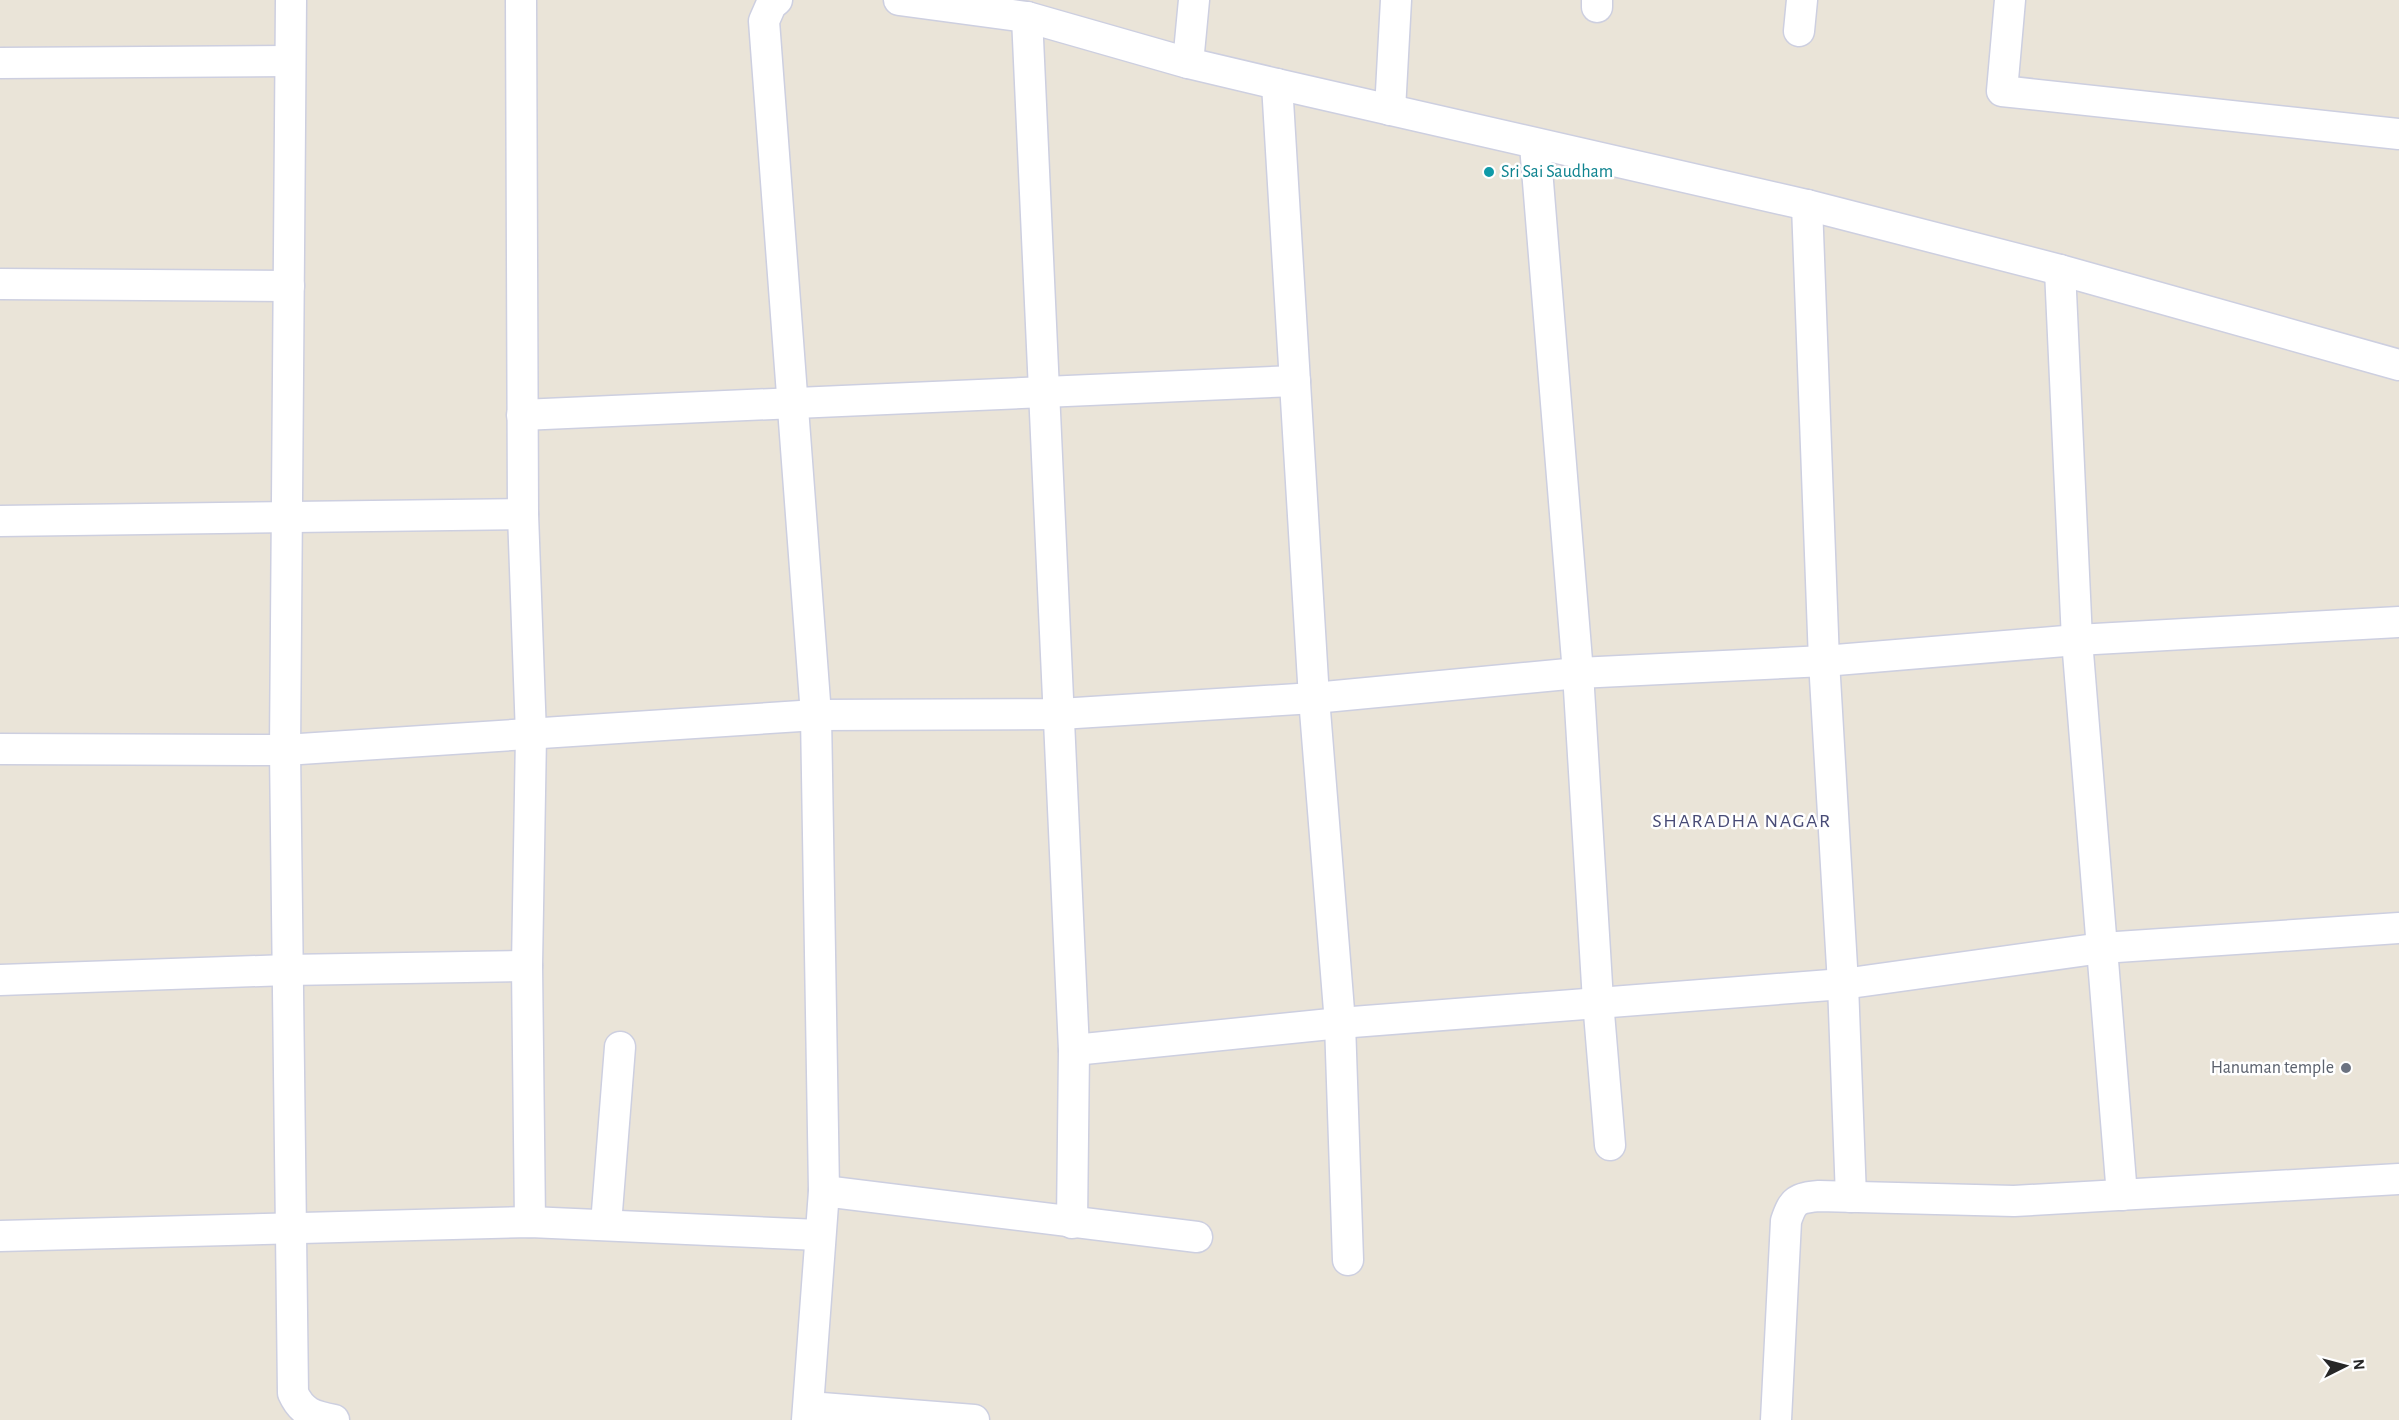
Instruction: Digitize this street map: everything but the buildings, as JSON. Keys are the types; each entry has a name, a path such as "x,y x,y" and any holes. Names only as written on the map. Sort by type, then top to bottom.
{"street":[{"path":"291,0 285,750 289,1228 293,1393 299,1406 312,1415 334,1420"},
{"path":"521,0 523,514 531,735 527,966 530,1222"},
{"path":"777,0 771,5 764,21 816,715 824,1191 819,1235 808,1413 974,1420"},
{"path":"899,0 1027,17 1188,63 1535,145 1807,205 2060,270 2399,365"},
{"path":"1188,63 1194,0"},
{"path":"1390,110 1396,0"},
{"path":"1799,31 1802,0"},
{"path":"2010,0 2002,91 2399,134"},
{"path":"1027,17 1074,1050 1072,1223"},
{"path":"0,63 290,61"},
{"path":"1277,84 1314,698 1340,1023 1348,1260"},
{"path":"1535,145 1578,673 1598,1002 1610,1145"},
{"path":"1807,205 1824,661 1843,984 1851,1197"},
{"path":"2060,270 2077,640 2122,1195"},
{"path":"0,284 289,286"},
{"path":"522,414 794,405 1295,381"},
{"path":"0,521 523,514"},
{"path":"0,749 285,750 816,715 1060,714 1314,698 1578,673 1824,661 2077,640 2399,622"},
{"path":"1074,1050 1340,1023 1843,984 2102,948 2399,928"},
{"path":"0,980 287,970 527,966"},
{"path":"606,1224 620,1047"},
{"path":"1776,1420 1786,1221 1791,1205 1802,1197 2014,1201 2399,1179"},
{"path":"824,1191 1197,1237"},
{"path":"0,1236 530,1222 819,1235"}],"place":[{"name":"Sri Sai Saudham","path":"1489,172"},
{"name":"Hanuman temple","path":"2346,1068"}],"district":[{"name":"SHARADHA NAGAR","path":"1742,821"}]}
